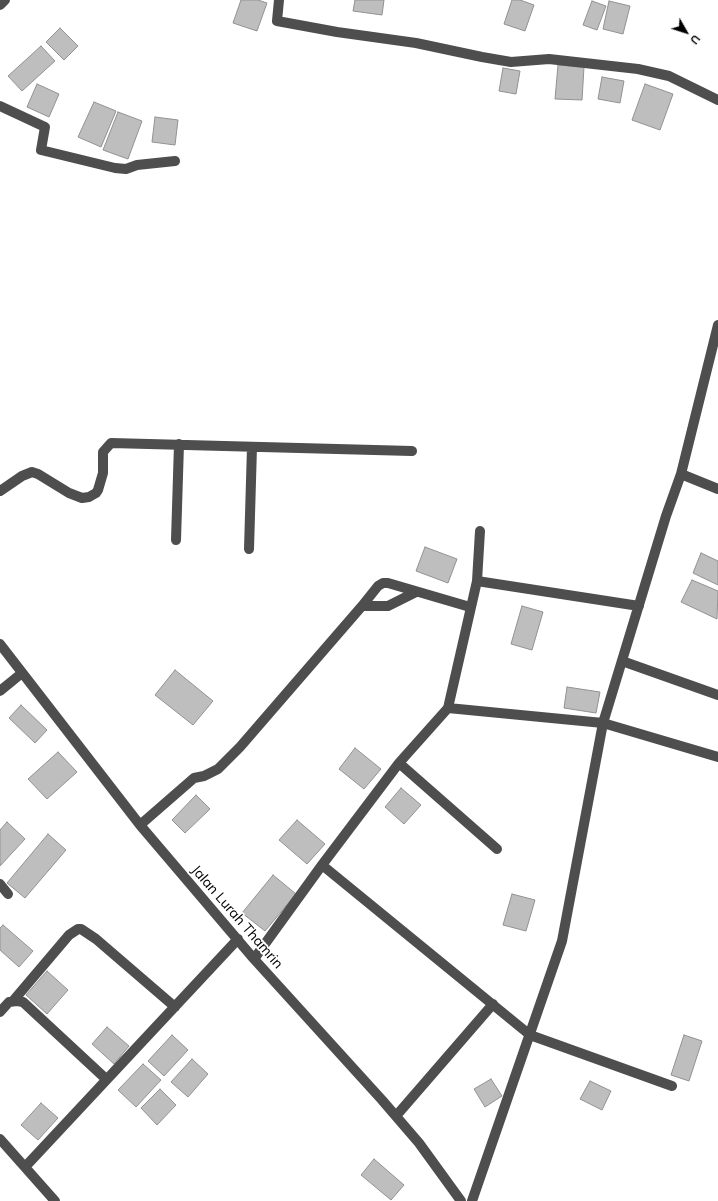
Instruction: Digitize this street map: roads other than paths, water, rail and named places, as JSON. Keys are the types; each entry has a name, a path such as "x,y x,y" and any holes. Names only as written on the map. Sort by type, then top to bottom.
{"street":[{"path":"0,5 5,0"},
{"path":"279,0 277,21 337,32 416,42 511,62 549,59 638,69 669,76 718,100"},
{"path":"0,106 45,127 41,150 115,168 126,169 138,165 175,161"},
{"path":"472,1201 562,941 603,723 666,516 681,474 718,325"},
{"path":"0,491 22,476 32,472 38,474 69,493 82,498 89,497 98,490 103,473 103,452 111,443 412,451"},
{"path":"176,540 179,444"},
{"path":"249,549 252,447"},
{"path":"681,474 718,489"},
{"path":"254,959 322,865 399,763 448,708 477,581 480,531"},
{"path":"477,581 639,606"},
{"path":"140,825 194,778 204,776 218,769 240,747 378,586 383,583 388,583 470,607"},
{"path":"362,606 388,606 416,592"},
{"name":"Jalan Lurah Thamrin","path":"0,644 140,825 254,959 419,1143 457,1199"},
{"path":"622,661 718,694"},
{"path":"0,690 22,672"},
{"path":"448,708 603,723 718,757"},
{"path":"399,763 497,849"},
{"path":"322,865 530,1035 672,1086"},
{"path":"0,884 8,894"},
{"path":"0,1012 13,1001 69,935 81,929 96,939 175,1007"},
{"path":"25,1168 106,1079 238,939"},
{"path":"13,1001 17,1000 25,1004 106,1079"},
{"path":"396,1116 492,1004"},
{"path":"0,1139 55,1201"}]}
